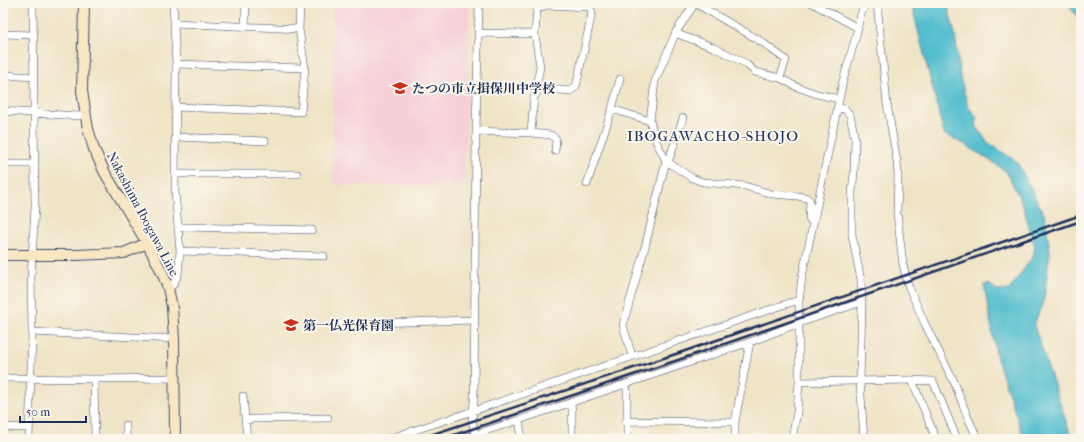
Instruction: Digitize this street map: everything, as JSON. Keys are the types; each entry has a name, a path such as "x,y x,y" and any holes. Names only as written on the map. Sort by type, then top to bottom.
{"main road":[{"name":"Nakashima Ibogawa Line","path":"84,3 82,90 85,115 94,149 105,173 147,243 162,272 168,288 172,308 174,339 174,439"},
{"path":"3,255 76,255 124,253 147,243"}],"street":[{"path":"29,439 32,332 31,276 35,206 33,3"},
{"path":"168,288 173,285 178,275 180,251 175,191 176,64 173,3"},
{"path":"245,27 246,3"},
{"path":"176,107 302,112 305,68 299,29 300,3"},
{"path":"476,437 472,420 479,3"},
{"path":"780,78 786,60 758,40 695,3 676,32 655,81 650,121 656,142 667,162 692,178 704,182 745,186 772,194 807,198 810,201 809,218 812,225"},
{"path":"812,3 858,28"},
{"path":"792,439 800,382 799,301 802,276 843,81 865,3"},
{"path":"877,3 887,104 897,168 897,213 903,265 908,285 925,324 955,384 978,439"},
{"path":"546,5 590,7 592,14 576,87 570,91 540,88 537,82 540,67 535,34 537,9 546,5"},
{"path":"174,23 299,29"},
{"path":"676,32 680,35 713,47 745,63 755,72 780,78 797,87 816,94 839,99"},
{"path":"478,33 535,34"},
{"path":"3,34 34,35"},
{"path":"176,64 305,68"},
{"path":"3,75 34,77"},
{"path":"587,184 612,109 620,79"},
{"path":"531,133 534,98 540,88"},
{"path":"838,108 845,109 850,115 855,139 852,192 852,235 861,280 862,302 860,382 864,439"},
{"path":"612,109 650,121"},
{"path":"3,111 78,116 85,115"},
{"path":"632,356 623,325 667,162 683,118"},
{"path":"476,131 552,135 556,139 555,151"},
{"path":"176,137 265,141"},
{"path":"3,164 35,164"},
{"path":"175,174 297,174"},
{"path":"178,229 182,227 312,230"},
{"path":"180,251 324,256"},
{"path":"388,439 792,302 799,301"},
{"path":"461,439 476,437 519,420 750,342 799,323 862,302"},
{"path":"338,324 474,320"},
{"path":"32,332 174,339"},
{"path":"735,439 735,422 750,342"},
{"path":"3,378 174,378"},
{"path":"94,379 95,439"},
{"path":"912,380 936,439"},
{"path":"800,382 934,381 957,439"},
{"path":"625,384 627,389 627,439"},
{"path":"243,396 247,439"},
{"path":"570,403 572,409 572,439"},
{"path":"245,420 328,418"},
{"path":"519,420 521,439"},
{"path":"626,421 735,422"},
{"path":"126,424 126,439"},
{"path":"3,427 29,428"}],"shaded area":[{"name":"たつの市立揖保川中学校","path":"333,3 470,3 464,186 335,185 332,173"}],"water":[{"path":"911,3 947,3 955,34 960,77 968,106 977,118 976,125 986,141 1017,162 1045,216 1050,251 1044,299 1034,325 1072,439 1024,439 997,359 984,285 989,284 998,291 1009,290 1033,256 1035,247 1022,203 1006,171 966,145 944,134"},
{"path":"1067,3 1081,3 1081,22"}],"railway":[{"path":"418,439 682,352 1081,215"},
{"path":"442,439 684,358 1081,221"}],"place":[{"name":"たつの市立揖保川中学校","path":"400,88"},
{"name":"第一仏光保育園","path":"291,325"}],"district":[{"name":"IBOGAWACHO-SHOJO","path":"713,136"}]}
